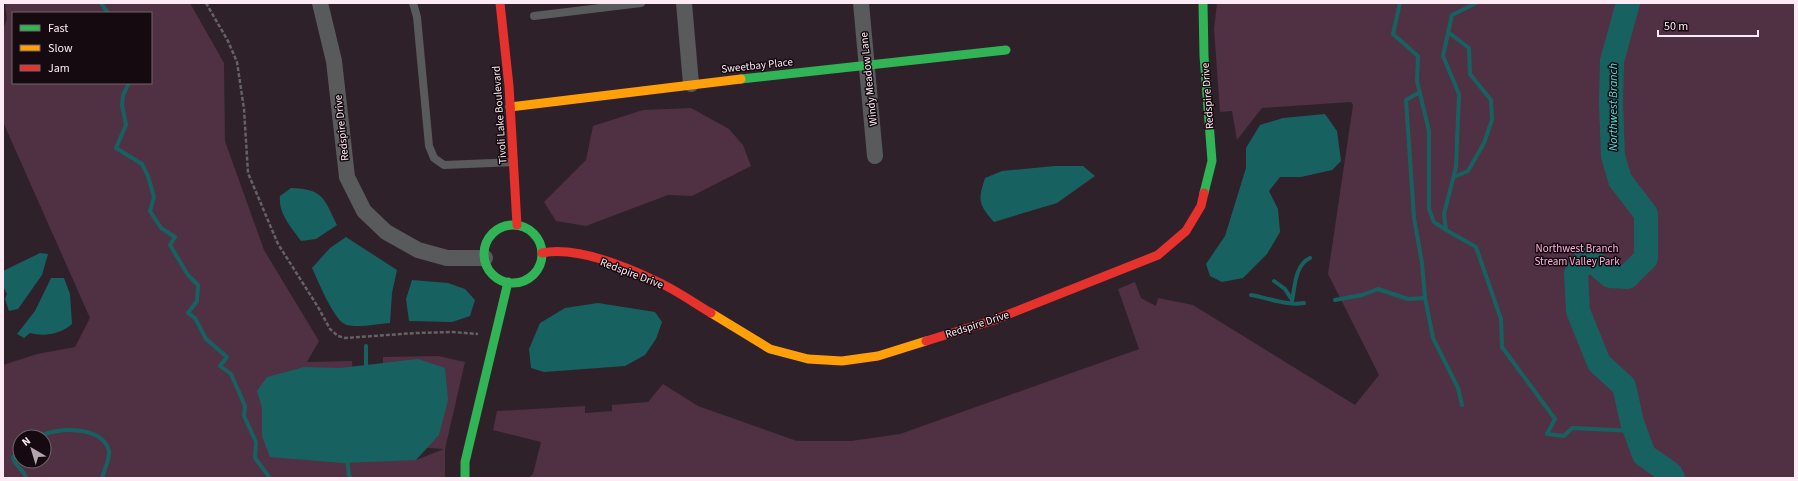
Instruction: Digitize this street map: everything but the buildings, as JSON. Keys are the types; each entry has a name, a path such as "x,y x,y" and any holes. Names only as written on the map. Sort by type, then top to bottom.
{"street":[{"name":"Redspire Drive","path":"320,3 334,61 346,177 364,211 386,232 418,250 447,258 485,258"},
{"name":"Tivoli Lake Boulevard","path":"500,3 510,107 517,226"},
{"path":"684,3 691,84"},
{"name":"Windy Meadow Lane","path":"861,3 876,156"},
{"name":"Redspire Drive","path":"542,253 552,251 587,256 624,268 659,282 770,349 808,359 842,361 878,356 994,320 1158,255 1186,231 1201,206 1212,161 1204,56 1203,3"},
{"name":"Sweetbay Place","path":"510,107 691,84 1006,50"},
{"path":"508,226 517,226 532,232 537,237 542,253 538,269 532,276 525,281 508,282 499,279 492,274 487,266 485,249 493,234 508,226"},
{"path":"465,478 465,462 508,282"}],"lane":[{"path":"413,3 418,25 429,146 434,158 444,165 514,162"},
{"path":"534,16 577,7 641,3"}],"path":[{"path":"206,3 228,41 237,62 244,109 248,173 278,244 318,307 330,329 338,336 345,338 453,332 478,335 480,329"}],"green space":[{"path":"5,3 190,3 224,63 225,141 264,250 319,341 307,362 352,361 353,385 383,385 383,357 438,356 465,362 445,449 445,478 3,478 3,365 37,354 75,347 90,318 3,122 3,29 7,19","holes":["403,446 444,449 416,460 402,460"]},
{"name":"Northwest Branch Stream Valley Park","path":"1217,3 1795,3 1795,478 529,478 533,474 541,442 493,430 497,411 585,406 585,413 612,411 612,405 648,402 663,384 698,406 797,441 851,441 900,434 1139,349 1118,289 1135,282 1141,298 1156,306 1158,298 1193,305 1355,405 1379,375 1328,274 1353,105 1351,102 1262,108 1237,140 1232,111 1220,112 1214,29"},
{"path":"691,108 729,129 743,145 751,166 692,196 668,195 586,226 556,221 544,202 586,160 593,126 643,110"}],"water":[{"path":"1325,114 1337,131 1341,161 1332,170 1301,177 1280,177 1269,191 1278,209 1280,232 1267,254 1243,278 1222,282 1210,276 1206,264 1225,236 1246,168 1246,148 1260,125 1283,118"},
{"path":"1055,166 1083,166 1095,176 1057,203 994,222 982,206 981,192 985,178 1002,171"},
{"path":"291,188 310,190 321,197 329,208 337,225 316,239 301,241 289,225 281,208 280,196"},
{"path":"346,237 397,270 392,293 390,323 363,326 347,325 337,317 327,300 312,268 330,248"},
{"path":"40,253 48,254 42,275 18,309 9,311 5,299 7,294 3,286 3,271"},
{"path":"51,278 64,278 70,294 72,324 63,330 52,334 41,335 30,333 24,338 17,334 35,311"},
{"path":"412,280 448,283 465,289 475,300 470,316 452,322 409,321 406,299"},
{"path":"598,303 655,312 662,322 656,339 645,355 625,366 544,372 531,368 529,349 540,323 565,308"},
{"path":"418,359 445,368 448,400 439,435 416,460 343,463 270,457 262,436 262,408 257,391 267,377 304,367 340,368"}],"waterway":[{"path":"101,3 107,12"},
{"path":"1400,3 1393,34 1418,56 1417,81 1429,131 1429,209 1434,222 1446,230"},
{"path":"1476,3 1452,15 1443,56 1459,94 1456,167 1444,214 1446,230 1476,247 1501,319 1502,347 1555,419 1547,434 1564,436 1572,428 1635,431"},
{"name":"Northwest Branch","path":"1628,3 1612,61 1611,103 1613,156 1620,180 1646,214 1646,258 1627,277 1610,276 1595,263 1585,260 1576,273 1578,311 1599,363 1624,386 1632,422 1644,455 1670,473 1673,478"},
{"path":"1448,32 1469,48 1470,74 1491,100 1492,120 1484,143 1468,171 1454,177"},
{"path":"128,84 123,95 122,105 126,125 116,148 142,164 148,176 154,197 150,211 161,228 175,237 170,245 188,275 198,285 197,301 188,313 195,318 206,339 227,357 220,366 231,374 245,406 244,416 256,442 255,458 270,478"},
{"path":"1420,92 1406,100 1414,218 1422,263 1425,298 1433,338 1458,388 1462,405"},
{"path":"1292,301 1296,276 1301,266 1310,258"},
{"path":"1274,281 1285,289 1292,300"},
{"path":"1335,300 1362,295 1378,289 1408,299 1425,298"},
{"path":"1251,295 1285,303 1304,303"},
{"path":"366,346 366,369"},
{"path":"52,432 78,430 98,436 105,443 109,451 108,461 102,478"},
{"path":"347,458 349,476 351,478"},
{"path":"20,469 26,478"}],"traffic: fast":[{"path":"1203,3 1204,56 1212,161 1204,193"},
{"path":"741,79 1006,50"},
{"path":"513,225 529,230 537,238 542,254 537,270 529,278 513,283 497,278 489,270 484,254 489,238 497,230 513,225"},
{"path":"465,478 465,462 508,282"}],"traffic: slow":[{"path":"510,107 741,79"},
{"path":"711,313 770,349 808,359 842,361 878,356 926,341"}],"traffic: jam":[{"path":"500,3 509,86 517,225"},
{"path":"926,341 994,320 1158,255 1186,231 1201,206 1204,193"},
{"path":"542,253 570,252 617,264 665,285 711,313"}]}
